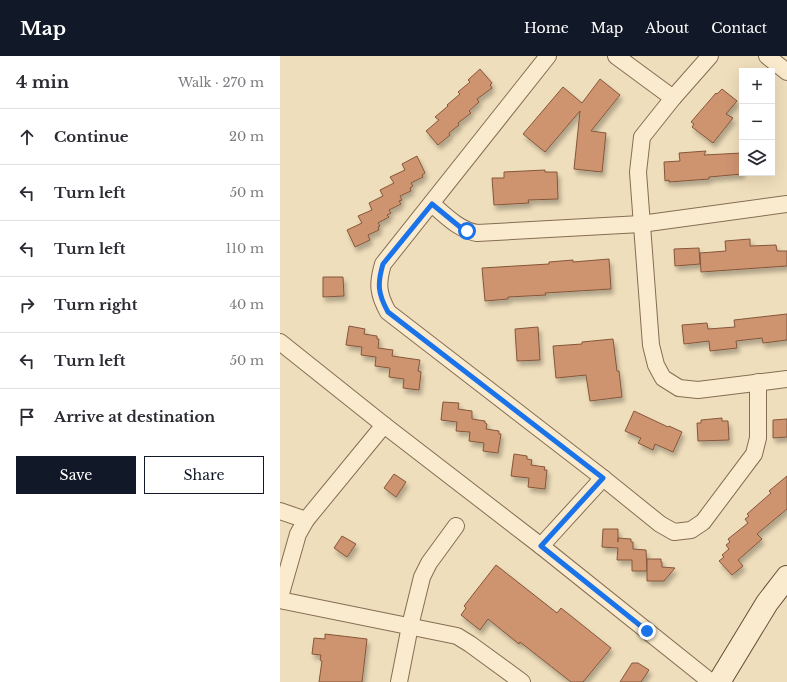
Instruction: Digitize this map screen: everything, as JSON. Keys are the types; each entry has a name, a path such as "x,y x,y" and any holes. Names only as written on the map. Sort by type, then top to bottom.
{"street":[{"path":"548,56 383,264 380,275 379,293 388,312 603,478 660,524 674,532 691,530 703,522 754,454 758,438 758,382"},
{"path":"616,56 673,98"},
{"path":"710,56 673,98 642,137 638,172 651,345 656,365 663,378 679,388 698,390 787,379"},
{"path":"767,56 787,72"},
{"path":"432,204 460,227 467,231 477,233 641,224 787,204"},
{"path":"280,342 384,425 541,546 711,682"},
{"path":"384,425 306,520 298,534 280,598 457,636 522,682"},
{"path":"541,546 603,478"},
{"path":"280,511 306,520"},
{"path":"399,682 410,626 422,577 429,563 456,526"},
{"path":"719,682 766,603 787,577"}],"building":[{"path":"480,69 492,83 490,85 492,88 477,99 479,102 469,111 471,113 458,123 459,125 449,133 450,135 438,145 426,131 439,120 435,117 460,94 458,92 470,82 468,80"},
{"path":"600,79 620,95 591,131 606,133 602,172 574,169 580,111 545,152 523,134 563,87 582,103"},
{"path":"722,89 737,101 726,114 733,118 713,143 692,127 694,124 691,122 716,93 717,94"},
{"path":"706,151 704,155 739,153 739,174 709,177 709,179 665,181 664,162 680,161 679,153"},
{"path":"417,156 425,173 422,175 423,177 411,183 413,186 410,188 411,191 400,196 402,200 399,201 401,204 389,210 391,213 387,215 389,217 378,223 380,226 378,227 379,230 368,235 370,240 355,247 347,230 362,223 358,216 372,210 369,203 383,196 380,190 394,183 390,177 405,170 402,164"},
{"path":"545,170 545,172 557,172 558,199 528,200 529,203 494,205 492,178 504,178 504,172"},
{"path":"750,239 750,246 776,245 777,251 787,251 787,266 701,272 700,253 726,251 725,241"},
{"path":"699,248 700,264 675,266 674,249"},
{"path":"609,259 611,289 545,293 546,295 508,297 508,299 485,301 482,268 549,264 549,262 573,260 573,262"},
{"path":"323,277 343,277 344,296 323,297"},
{"path":"787,314 787,340 763,343 762,338 736,341 737,348 710,351 709,341 684,344 682,325 707,323 708,329 735,327 734,320"},
{"path":"349,326 365,329 364,334 377,336 377,339 379,339 378,348 393,350 392,356 420,360 418,371 421,372 419,390 403,388 404,379 389,377 390,368 375,366 376,357 361,355 362,347 346,345"},
{"path":"538,327 540,360 517,361 515,329"},
{"path":"613,339 622,397 590,401 586,375 556,378 553,346 582,344 582,342"},
{"path":"443,402 459,403 458,409 472,411 472,419 485,421 487,424 486,429 499,431 499,434 501,434 498,453 483,451 484,443 469,441 470,432 456,431 457,422 441,420"},
{"path":"634,411 682,432 673,452 655,444 653,450 638,443 641,438 625,431"},
{"path":"722,418 722,421 728,421 729,440 698,441 697,423 701,423 701,420"},
{"path":"787,419 787,437 773,438 773,420"},
{"path":"514,454 527,456 527,459 532,460 531,465 545,467 544,470 547,470 545,489 528,487 529,478 511,476"},
{"path":"394,474 406,482 396,497 384,488"},
{"path":"787,476 787,509 757,534 762,539 738,560 743,566 732,575 719,561 724,557 722,555 729,549 726,545 730,542 728,539 748,523 745,519 749,516 747,514 771,493 769,491"},
{"path":"603,529 618,529 618,538 631,539 631,542 633,542 633,549 646,550 647,571 632,571 632,560 617,560 618,548 602,547"},
{"path":"342,536 356,544 347,557 334,548"},
{"path":"647,559 661,559 662,567 675,568 664,581 647,581"},
{"path":"496,565 557,613 561,608 611,648 583,682 571,682 488,619 480,630 461,615 466,608 464,606"},
{"path":"325,634 367,639 362,682 319,682 322,661 320,660 321,655 312,654 314,638 325,639"},
{"path":"632,663 638,663 649,670 641,682 620,682"}],"route":[{"path":"467,231 432,204 383,264 380,275 379,293 383,302 388,312 603,478 541,546 647,631"}]}
